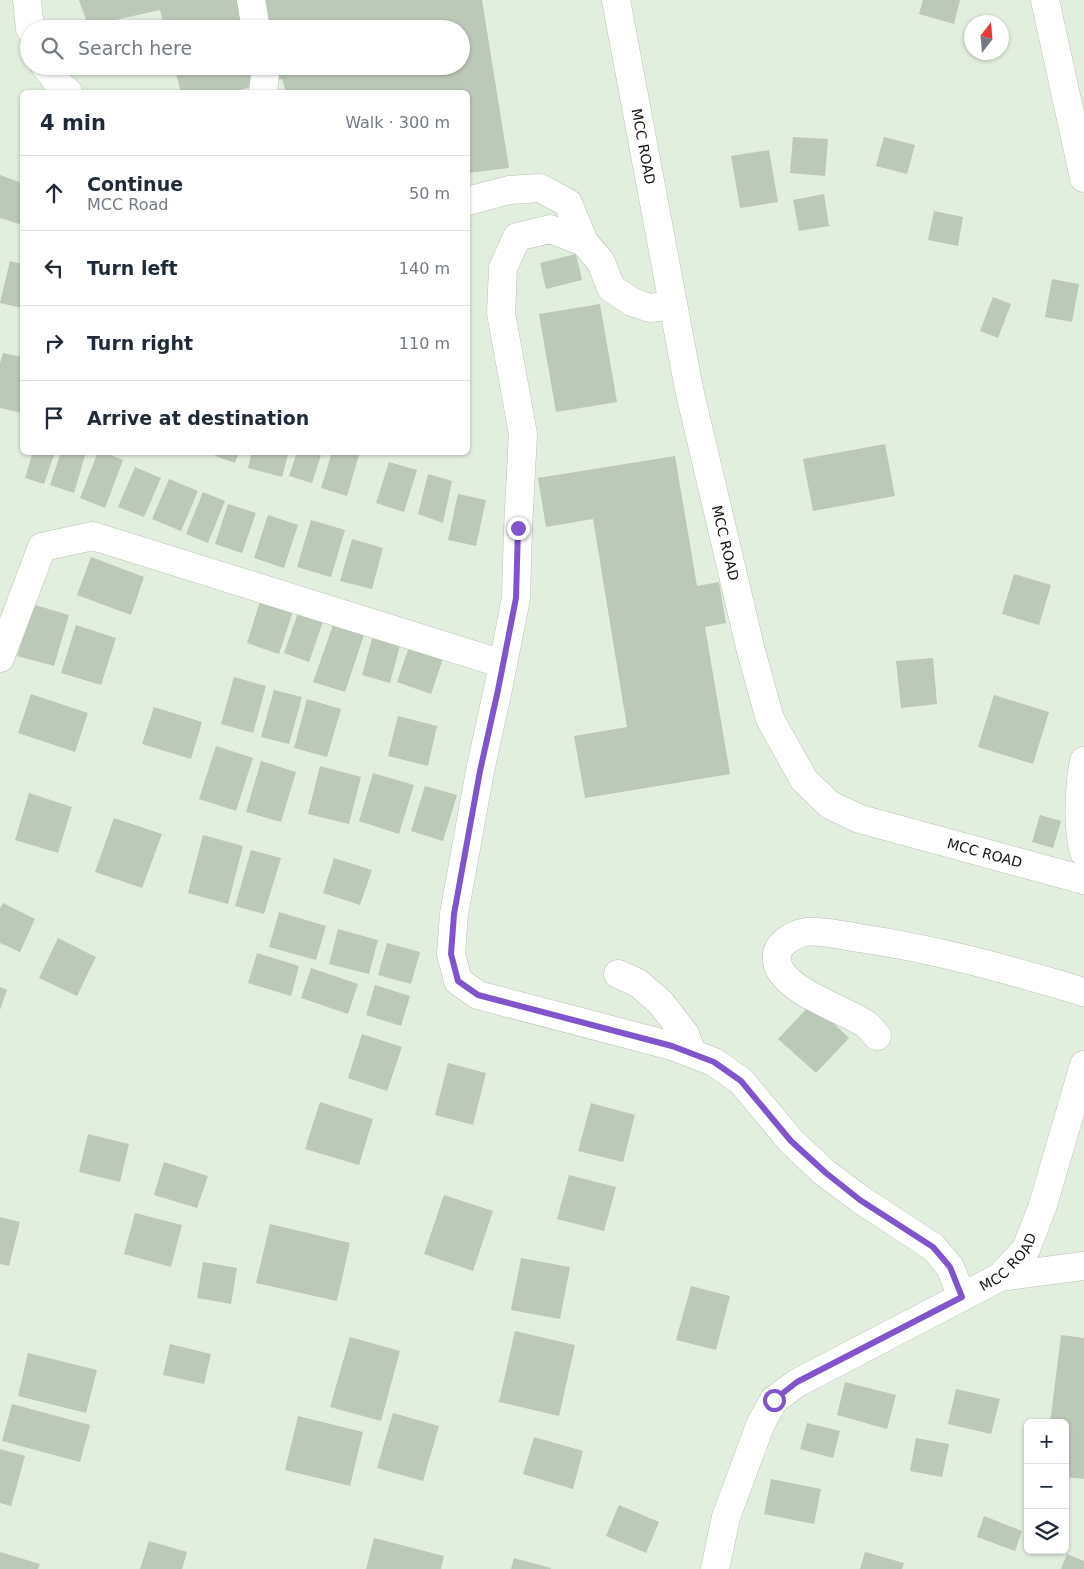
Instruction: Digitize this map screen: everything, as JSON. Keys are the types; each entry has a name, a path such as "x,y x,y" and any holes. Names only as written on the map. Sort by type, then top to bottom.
{"street":[{"path":"27,0 29,20"},
{"path":"251,0 254,20"},
{"name":"MCC ROAD","path":"616,0 689,389 750,651 770,719 804,780 830,806 860,819 1084,880"},
{"path":"1045,0 1084,178"},
{"path":"52,75 65,90"},
{"path":"262,90 264,75"},
{"path":"470,200 509,190 540,188 568,203 584,242 601,262 611,288 632,302 650,308 673,304"},
{"path":"584,242 550,229 517,237 504,268 501,313 523,434 516,598 480,771 454,914 451,954 458,981 478,995 672,1046 692,1052 714,1062 741,1081 791,1141 826,1173 860,1200 933,1247 950,1267 962,1297"},
{"path":"0,658 42,547 93,536 503,664"},
{"path":"1084,761 1080,780 1081,841 1084,852"},
{"path":"877,1036 868,1026 801,990 781,972 776,960 779,948 789,939 806,932 885,941 960,956 1084,992"},
{"path":"618,974 638,983 660,1002 685,1034 692,1052"},
{"name":"MCC ROAD","path":"715,1569 726,1517 761,1423 774,1400 797,1382 1000,1277 1026,1249 1042,1208 1084,1065"},
{"path":"1000,1277 1084,1266"}],"building":[{"path":"79,0 482,0 509,168 470,173 470,90 285,90 282,79 240,90 180,90 176,75 470,75 470,20 163,20 160,10 115,20 86,20"},
{"path":"923,0 960,0 954,24 919,14"},
{"path":"793,137 828,139 825,176 790,173"},
{"path":"884,137 915,145 907,174 876,166"},
{"path":"769,150 778,202 740,208 731,156"},
{"path":"0,175 20,182 20,224 0,218"},
{"path":"824,194 829,226 799,231 793,200"},
{"path":"934,211 963,217 958,246 928,240"},
{"path":"576,254 582,280 546,289 540,263"},
{"path":"10,261 20,264 20,308 0,303"},
{"path":"1052,279 1079,284 1072,322 1045,317"},
{"path":"993,297 1011,304 998,338 980,331"},
{"path":"600,304 617,402 556,412 539,314"},
{"path":"3,353 20,357 20,413 0,408 0,363"},
{"path":"885,444 895,496 813,511 803,459"},
{"path":"32,455 54,455 44,484 25,478"},
{"path":"60,455 85,455 74,493 50,485"},
{"path":"97,455 110,455 123,460 105,508 80,498"},
{"path":"215,455 238,455 235,463"},
{"path":"251,455 288,455 282,477 248,468"},
{"path":"296,455 321,455 312,483 289,476"},
{"path":"331,455 359,455 347,496 321,488"},
{"path":"675,456 697,586 719,582 726,623 705,627 730,774 585,798 574,736 627,727 593,519 546,527 538,478"},
{"path":"389,462 417,470 404,512 376,503"},
{"path":"135,467 161,478 144,517 118,507"},
{"path":"428,474 452,481 443,523 418,514"},
{"path":"169,479 198,491 181,531 152,519"},
{"path":"203,492 225,501 208,543 186,534"},
{"path":"458,494 486,500 476,546 448,540"},
{"path":"228,504 256,513 242,553 215,544"},
{"path":"268,515 298,525 284,568 254,558"},
{"path":"311,520 345,530 331,577 297,567"},
{"path":"352,539 383,548 372,589 340,581"},
{"path":"91,557 144,577 131,615 77,595"},
{"path":"1014,574 1051,585 1039,625 1002,614"},
{"path":"262,595 295,605 279,654 247,643"},
{"path":"32,604 69,615 54,666 17,656"},
{"path":"300,607 325,616 309,662 284,653"},
{"path":"76,625 116,638 101,685 61,673"},
{"path":"333,625 364,635 345,692 313,682"},
{"path":"373,635 401,642 390,683 362,675"},
{"path":"412,638 446,650 431,694 397,682"},
{"path":"933,658 937,704 901,708 896,661"},
{"path":"234,677 266,686 253,733 221,724"},
{"path":"274,690 302,697 289,744 261,737"},
{"path":"31,694 88,713 75,752 18,733"},
{"path":"994,695 1049,712 1033,764 978,747"},
{"path":"307,699 341,709 327,757 294,748"},
{"path":"154,707 202,722 191,759 142,744"},
{"path":"398,716 437,726 428,766 388,756"},
{"path":"216,746 253,758 236,811 199,799"},
{"path":"261,761 296,772 281,822 246,812"},
{"path":"320,766 361,777 349,824 308,814"},
{"path":"373,773 414,785 399,834 359,821"},
{"path":"425,786 457,795 443,841 411,831"},
{"path":"29,793 72,807 58,853 15,840"},
{"path":"1040,815 1061,821 1053,848 1032,842"},
{"path":"114,818 162,834 142,888 95,872"},
{"path":"203,835 243,846 228,904 188,893"},
{"path":"251,850 281,858 264,914 235,906"},
{"path":"334,858 372,870 360,905 323,893"},
{"path":"3,903 35,919 20,952 0,943 0,909"},
{"path":"279,912 326,926 316,960 269,947"},
{"path":"338,929 378,940 369,974 329,964"},
{"path":"58,938 96,957 77,996 39,978"},
{"path":"387,943 420,952 411,984 378,975"},
{"path":"257,953 299,966 291,996 248,983"},
{"path":"311,968 358,984 348,1014 301,998"},
{"path":"375,985 410,996 401,1026 366,1015"},
{"path":"0,987 7,990 0,1010"},
{"path":"812,1003 849,1038 816,1073 778,1039"},
{"path":"362,1034 402,1047 387,1091 348,1078"},
{"path":"448,1063 486,1073 473,1125 435,1115"},
{"path":"320,1102 373,1119 359,1165 305,1149"},
{"path":"591,1103 635,1115 623,1162 578,1151"},
{"path":"88,1134 129,1144 120,1182 79,1172"},
{"path":"164,1162 208,1176 197,1208 154,1195"},
{"path":"569,1175 616,1187 604,1231 557,1219"},
{"path":"444,1195 493,1211 473,1271 424,1254"},
{"path":"135,1213 182,1225 171,1267 124,1254"},
{"path":"0,1217 20,1222 9,1266 0,1264"},
{"path":"270,1224 350,1243 337,1301 256,1283"},
{"path":"521,1258 570,1267 560,1319 511,1310"},
{"path":"203,1262 237,1268 231,1304 197,1298"},
{"path":"691,1286 730,1296 716,1350 676,1340"},
{"path":"515,1331 575,1345 559,1416 499,1402"},
{"path":"1061,1335 1084,1338 1084,1479 1069,1477 1069,1419 1050,1419"},
{"path":"350,1337 400,1351 381,1421 330,1407"},
{"path":"170,1344 211,1354 204,1384 163,1375"},
{"path":"28,1353 97,1370 86,1413 18,1396"},
{"path":"845,1382 896,1395 887,1429 837,1415"},
{"path":"956,1389 1000,1399 991,1434 948,1424"},
{"path":"12,1404 90,1425 80,1462 2,1441"},
{"path":"393,1413 439,1426 423,1481 377,1468"},
{"path":"298,1416 363,1432 350,1486 285,1470"},
{"path":"807,1423 840,1431 833,1458 800,1449"},
{"path":"534,1437 583,1451 573,1489 523,1474"},
{"path":"916,1438 949,1444 942,1477 910,1471"},
{"path":"0,1449 25,1456 11,1506 0,1503"},
{"path":"771,1479 821,1489 814,1524 764,1514"},
{"path":"619,1505 659,1522 646,1553 606,1536"},
{"path":"984,1516 1022,1531 1015,1551 977,1537"},
{"path":"374,1538 444,1556 441,1569 366,1569"},
{"path":"149,1541 187,1552 182,1569 140,1569"},
{"path":"0,1552 40,1564 38,1569 0,1569"},
{"path":"865,1552 904,1563 902,1569 860,1569"},
{"path":"1067,1554 1084,1561 1084,1569 1061,1569"},
{"path":"514,1558 551,1568 551,1569 511,1569"}],"route":[{"path":"518,528 516,598 480,771 454,914 451,954 458,981 478,995 672,1046 692,1052 714,1062 741,1081 791,1141 826,1173 860,1200 933,1247 950,1267 962,1297 797,1382 774,1400"}]}
